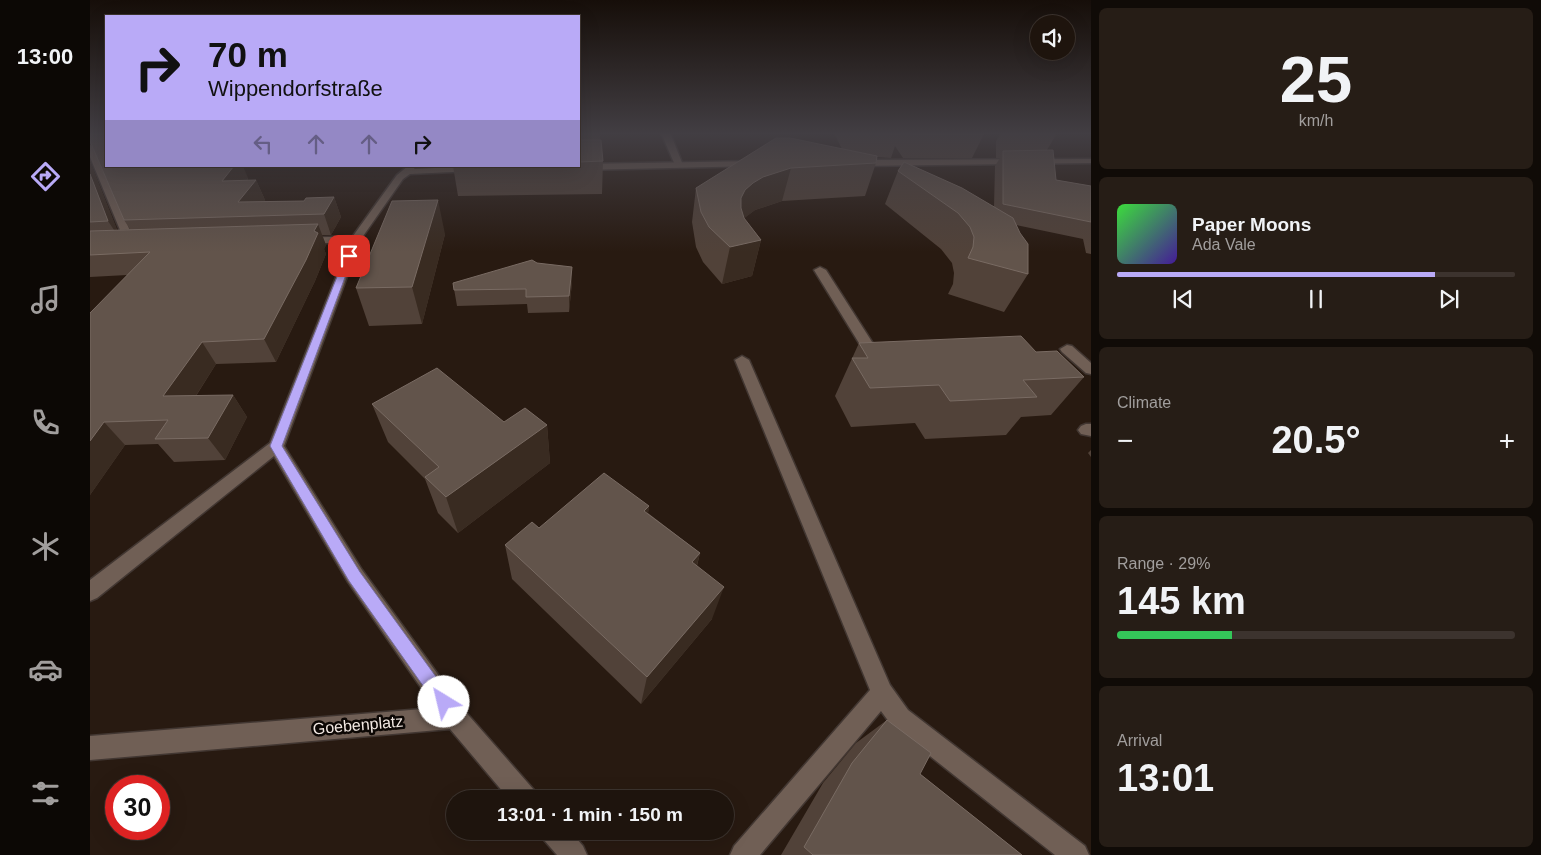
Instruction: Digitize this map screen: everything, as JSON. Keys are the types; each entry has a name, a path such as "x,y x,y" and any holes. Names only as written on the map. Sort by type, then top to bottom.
{"street":[{"path":"101,173 133,247"},
{"path":"90,592 276,446 356,239 400,177 405,173"},
{"path":"297,241 356,239"},
{"path":"820,270 874,356"},
{"path":"1067,349 1091,370"},
{"path":"742,360 882,693 900,718 1076,855"},
{"path":"276,446 354,576 455,717 517,790"},
{"path":"743,855 882,693"},
{"name":"Goebenplatz","path":"90,748 455,717"},
{"path":"561,840 574,855"}],"building":[{"path":"104,173 228,173 222,181 256,180 238,202 304,201 306,198 334,197 324,214 124,220"},
{"path":"720,173 776,173 753,183 745,190 741,198 744,218 761,240 730,247 709,227 701,212 696,188"},
{"path":"901,173 928,173 962,188 1013,218 1028,244 1028,274 968,258 973,247 974,237 970,227 958,213"},
{"path":"1003,173 1055,173 1056,180 1091,186 1091,222 1003,204"},
{"path":"90,174 108,221 90,222"},
{"path":"438,200 412,287 356,288 392,201"},
{"path":"318,224 314,231 318,233 306,260 264,339 202,342 163,396 233,395 208,438 155,439 168,420 104,422 90,441 90,313 150,252 90,255 90,231"},
{"path":"532,260 537,263 572,267 569,296 526,297 526,289 454,290 453,283"},
{"path":"1021,336 1036,352 1057,351 1084,377 1023,380 1037,397 950,401 939,385 870,388 852,358 868,358 859,343"},
{"path":"437,368 504,422 525,408 547,425 446,497 425,477 439,467 372,404"},
{"path":"604,473 649,506 644,511 700,553 692,562 724,587 647,677 505,545 532,522 539,528"},
{"path":"887,720 931,753 920,774 1022,855 813,855 804,847 852,763"}],"route":[{"path":"349,256 276,446 354,576 444,702"}]}
